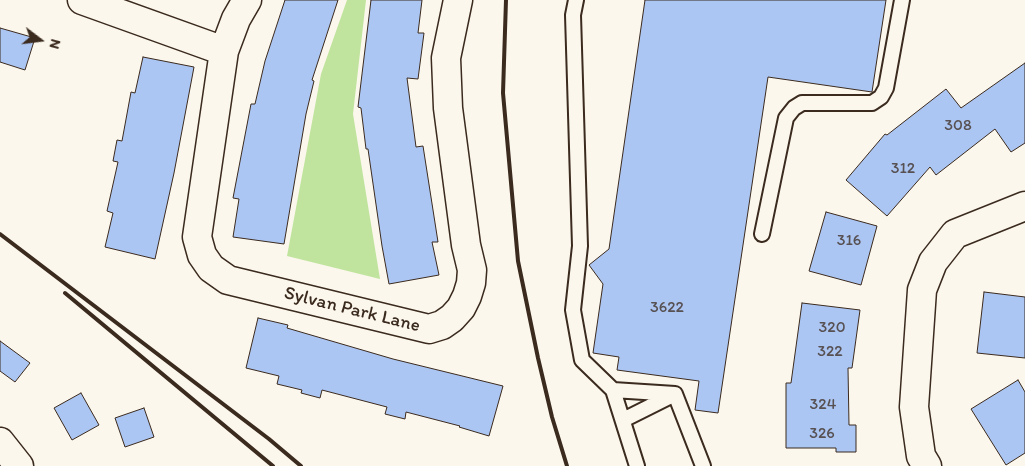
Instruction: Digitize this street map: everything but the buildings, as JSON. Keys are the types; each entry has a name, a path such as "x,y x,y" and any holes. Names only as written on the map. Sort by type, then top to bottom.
{"street":[{"path":"82,0 224,51"},
{"name":"Sylvan Park Lane","path":"247,0 236,19 224,51 197,237 202,255 211,268 228,280 428,329 442,325 452,318 467,296 471,283 472,270 466,245 448,108 446,58 458,0"},
{"path":"927,466 921,456 914,407 922,290 933,262 955,234 1025,206"},
{"path":"0,442 18,466"}],"lane":[{"path":"576,0 573,15 580,246 573,310 582,360 613,390 637,466"},
{"path":"762,234 786,118 794,108 802,104 872,102 881,97 886,88 902,0"},
{"path":"613,390 676,394"},
{"path":"623,420 676,394"},
{"path":"676,394 703,466"}],"green space":[{"path":"347,0 366,0 353,114 380,279 287,256 321,74"}],"railway":[{"path":"506,0 503,93 518,261 552,417 567,466"},
{"path":"0,234 269,439 301,466"},
{"path":"65,293 273,466"}]}
